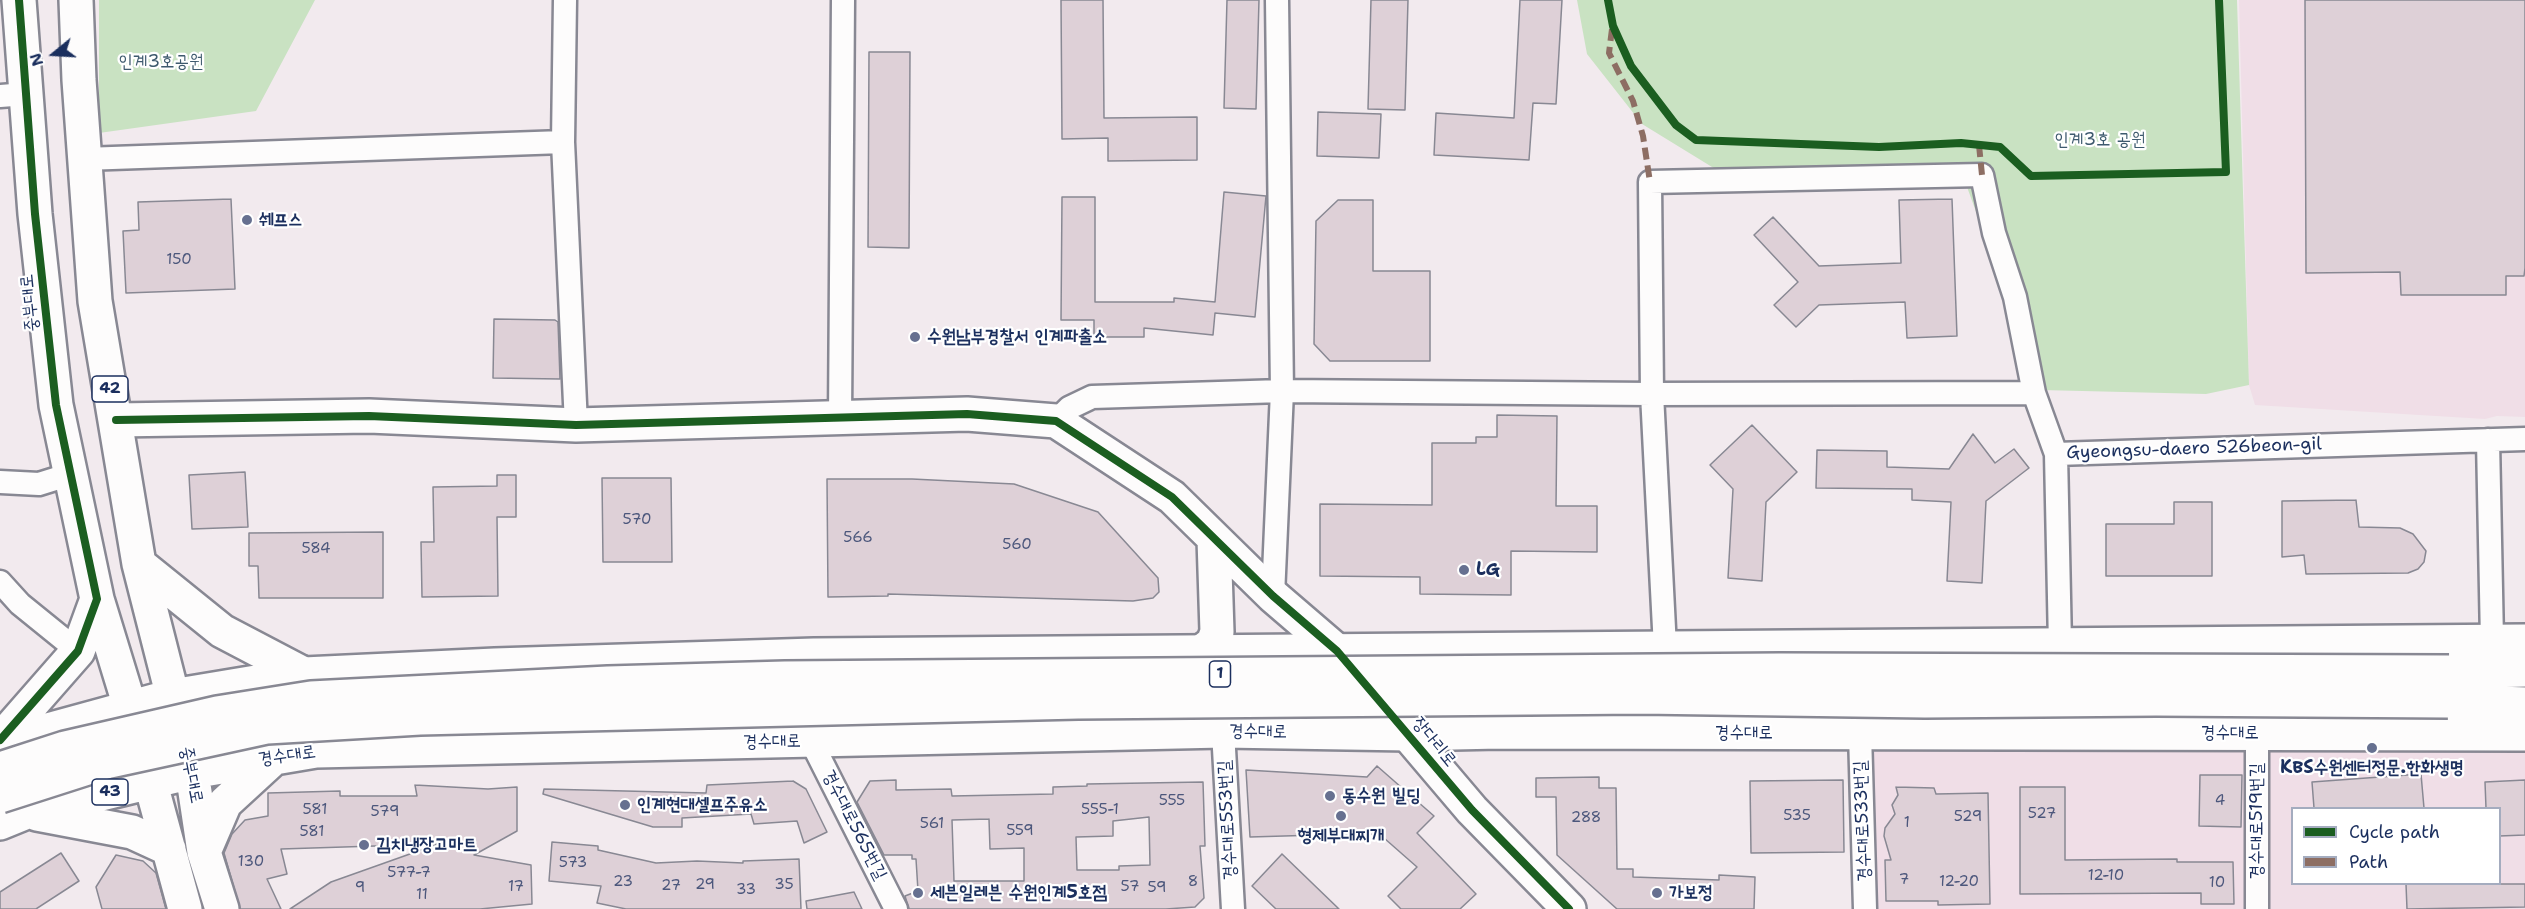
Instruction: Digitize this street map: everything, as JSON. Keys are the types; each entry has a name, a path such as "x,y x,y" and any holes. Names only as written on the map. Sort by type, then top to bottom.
{"main road":[{"name":"중부대로","path":"19,0 13,95 35,214 56,405 97,599 130,707 185,909"},
{"name":"중부대로","path":"76,0 84,159 95,301 139,564 192,772 204,852 222,909"},
{"path":"116,420 369,416 576,424 967,414 1056,422"},
{"name":"장다리로","path":"1056,422 1172,497 1273,596 1337,651 1473,810 1569,909"},
{"path":"1201,652 1212,643 1217,632 1214,539"},
{"path":"139,564 222,631 304,674"},
{"path":"0,742 78,651 97,599"},
{"path":"0,742 172,696 304,674 814,655 2525,641"},
{"name":"1","path":"0,769 65,748 217,713 312,698 608,683 820,677 1780,670 2448,686 2525,704"},
{"name":"1","path":"9,810 106,762 267,727 420,718 1078,702 1641,697 1925,701 2168,699 2448,686 2525,670"},
{"name":"경수대로","path":"9,810 192,772 316,751 1223,731 1409,734 1499,732 2525,734"},
{"path":"204,852 225,804 274,758"},
{"path":"9,810 132,832 169,849"}],"street":[{"path":"566,0 563,142 576,424"},
{"path":"840,418 843,0"},
{"path":"1273,596 1282,391 1277,0"},
{"path":"84,159 563,142"},
{"path":"1665,648 1652,394 1650,183 1982,175 1994,233 2015,297 2034,393 2056,454"},
{"path":"1056,422 1069,408 1092,397 1282,391 1652,394 2034,393"},
{"name":"Gyeongsu-daero 526beon-gil","path":"2060,645 2056,454 2525,439"},
{"path":"2488,440 2492,641"},
{"path":"0,482 39,484 71,474"},
{"path":"0,582 20,604 78,651"},
{"name":"경수대로553번길","path":"1223,731 1233,909"},
{"name":"경수대로533번길","path":"1860,733 1865,909"},
{"name":"경수대로519번길","path":"2257,733 2257,909"},
{"name":"경수대로565번길","path":"811,741 896,909"}],"shaded area":[{"path":"2239,0 2525,0 2525,417 2497,416 2485,419 2255,405 2249,385"},
{"path":"2525,734 2525,909 1874,909 1870,746"}],"green space":[{"name":"인계3호공원","path":"99,0 315,0 256,111 99,133"},
{"name":"인계3호 공원","path":"1577,0 2237,0 2249,385 2206,394 2041,390 1963,176 1743,186 1642,124 1587,54"}],"building":[{"path":"1061,0 1103,0 1104,118 1197,117 1197,160 1108,161 1108,138 1062,139"},
{"path":"1227,0 1259,0 1256,109 1224,108"},
{"path":"1371,0 1408,0 1405,110 1368,109"},
{"path":"1520,0 1562,0 1556,104 1533,103 1529,160 1434,155 1436,113 1514,118"},
{"path":"2305,0 2525,0 2525,268 2524,276 2506,276 2506,295 2401,295 2400,272 2306,273"},
{"path":"869,52 910,52 909,248 868,247"},
{"path":"1318,112 1381,114 1379,158 1317,156"},
{"path":"1224,192 1266,196 1255,317 1215,313 1213,335 1144,328 1144,337 1094,337 1094,320 1061,320 1062,197 1095,197 1095,302 1174,302 1174,298 1215,302"},
{"path":"231,199 235,289 126,293 123,231 139,230 138,202"},
{"path":"1952,199 1957,336 1907,338 1905,302 1819,305 1796,327 1774,305 1798,282 1754,235 1773,217 1819,266 1901,263 1899,200"},
{"path":"1338,200 1373,200 1373,271 1430,271 1430,361 1330,361 1314,344 1316,221"},
{"path":"494,319 555,320 558,322 560,379 493,378"},
{"path":"1497,415 1557,416 1556,506 1597,506 1597,552 1511,551 1511,595 1420,594 1420,577 1320,576 1320,504 1432,505 1432,443 1476,443 1476,437 1497,437"},
{"path":"1752,425 1797,472 1766,502 1762,581 1728,578 1733,489 1710,465"},
{"path":"1973,434 1995,463 2014,449 2029,468 1986,501 1982,583 1947,581 1951,502 1912,500 1912,489 1816,488 1817,450 1887,451 1887,467 1949,469"},
{"path":"245,472 248,527 192,529 189,475"},
{"path":"497,475 516,475 516,517 497,517 498,596 422,597 421,542 434,542 433,487 497,486"},
{"path":"602,478 671,478 672,562 603,562"},
{"path":"827,479 912,479 1014,484 1098,512 1158,578 1159,592 1153,598 1133,601 888,594 888,596 828,597"},
{"path":"2356,500 2359,527 2400,528 2413,534 2426,551 2424,562 2418,569 2408,573 2306,574 2304,555 2282,557 2282,501"},
{"path":"2174,502 2212,502 2212,576 2106,576 2106,524 2174,524"},
{"path":"383,532 383,598 259,598 258,566 249,566 249,533"},
{"name":"동수원 빌딩","path":"1377,766 1434,816 1417,833 1476,894 1460,909 1401,909 1388,896 1417,867 1376,831 1361,842 1352,834 1250,837 1246,770 1367,777"},
{"path":"2421,774 2424,807 2314,807 2312,782"},
{"path":"2200,775 2242,775 2241,827 2199,826"},
{"path":"1599,777 1599,788 1616,788 1617,869 1633,869 1633,877 1719,880 1719,875 1755,877 1754,909 1617,909 1557,855 1556,797 1536,797 1536,778"},
{"path":"896,780 896,790 951,789 952,796 1053,794 1053,787 1087,786 1087,784 1203,782 1205,846 1200,846 1204,898 1195,907 1166,909 909,909 905,896 918,891 916,859 912,859 912,855 884,855 857,802 870,781","holes":["1149,817 1150,865 1119,866 1119,870 1077,870 1076,837 1113,836 1113,821","989,819 990,849 1024,848 1024,881 954,881 952,820"]},
{"path":"1843,780 1844,852 1751,853 1750,781"},
{"path":"2525,780 2525,835 2501,836 2501,807 2486,807 2485,782"},
{"path":"793,781 806,789 827,832 804,843 797,821 754,824 751,814 682,818 682,827 653,827 543,794 544,789 706,793 707,785"},
{"path":"415,785 488,789 517,787 517,831 474,855 531,865 532,904 480,909 290,909 331,882 438,844 281,849 287,874 267,879 281,909 240,909 224,853 232,834 245,820 268,816 268,793 340,791 340,796 417,796"},
{"path":"1896,787 1934,788 1936,794 1988,793 1990,904 1938,905 1938,901 1886,901 1885,860 1891,860 1884,836 1885,828 1895,814 1892,805 1898,795"},
{"path":"2020,787 2065,787 2065,860 2177,859 2177,862 2233,862 2234,904 2201,904 2201,893 2020,894"},
{"path":"552,842 598,846 598,850 656,863 697,861 743,863 743,861 799,859 801,909 626,909 597,903 601,886 549,881"},
{"path":"61,853 79,881 36,909 0,909 0,892"},
{"path":"1282,854 1339,909 1276,909 1252,886"},
{"path":"116,855 143,861 156,873 166,909 102,909 96,887"},
{"path":"2525,884 2525,907 2407,909 2406,885"},
{"path":"854,892 862,909 807,909 806,901"}],"marked path":[{"path":"1612,29 1609,53 1633,101 1643,136 1650,182"},
{"path":"1979,145 1982,175"}],"cycle path":[{"path":"0,740 78,651 97,599 56,405 35,214 19,0"},
{"path":"1608,0 1613,26 1631,66 1676,125 1696,140 1879,147 1961,143 2000,147 2031,176 2226,172 2219,0"},
{"path":"116,420 369,416 576,425 967,414 1056,421 1172,497 1273,596 1337,651 1472,810 1569,909"}],"place":[{"name":"쉐프스","path":"247,220"},
{"name":"수원남부경찰서 인계파출소","path":"915,337"},
{"name":"LG","path":"1464,570"},
{"name":"KBS수원센터정문.한화생명","path":"2372,748"},
{"name":"동수원 빌딩","path":"1330,796"},
{"name":"인계현대셀프주유소","path":"625,805"},
{"name":"형제부대찌개","path":"1341,816"},
{"name":"김치냉장고마트","path":"364,845"},
{"name":"세븐일레븐 수원인계5호점","path":"918,893"},
{"name":"가보정","path":"1657,893"}]}
